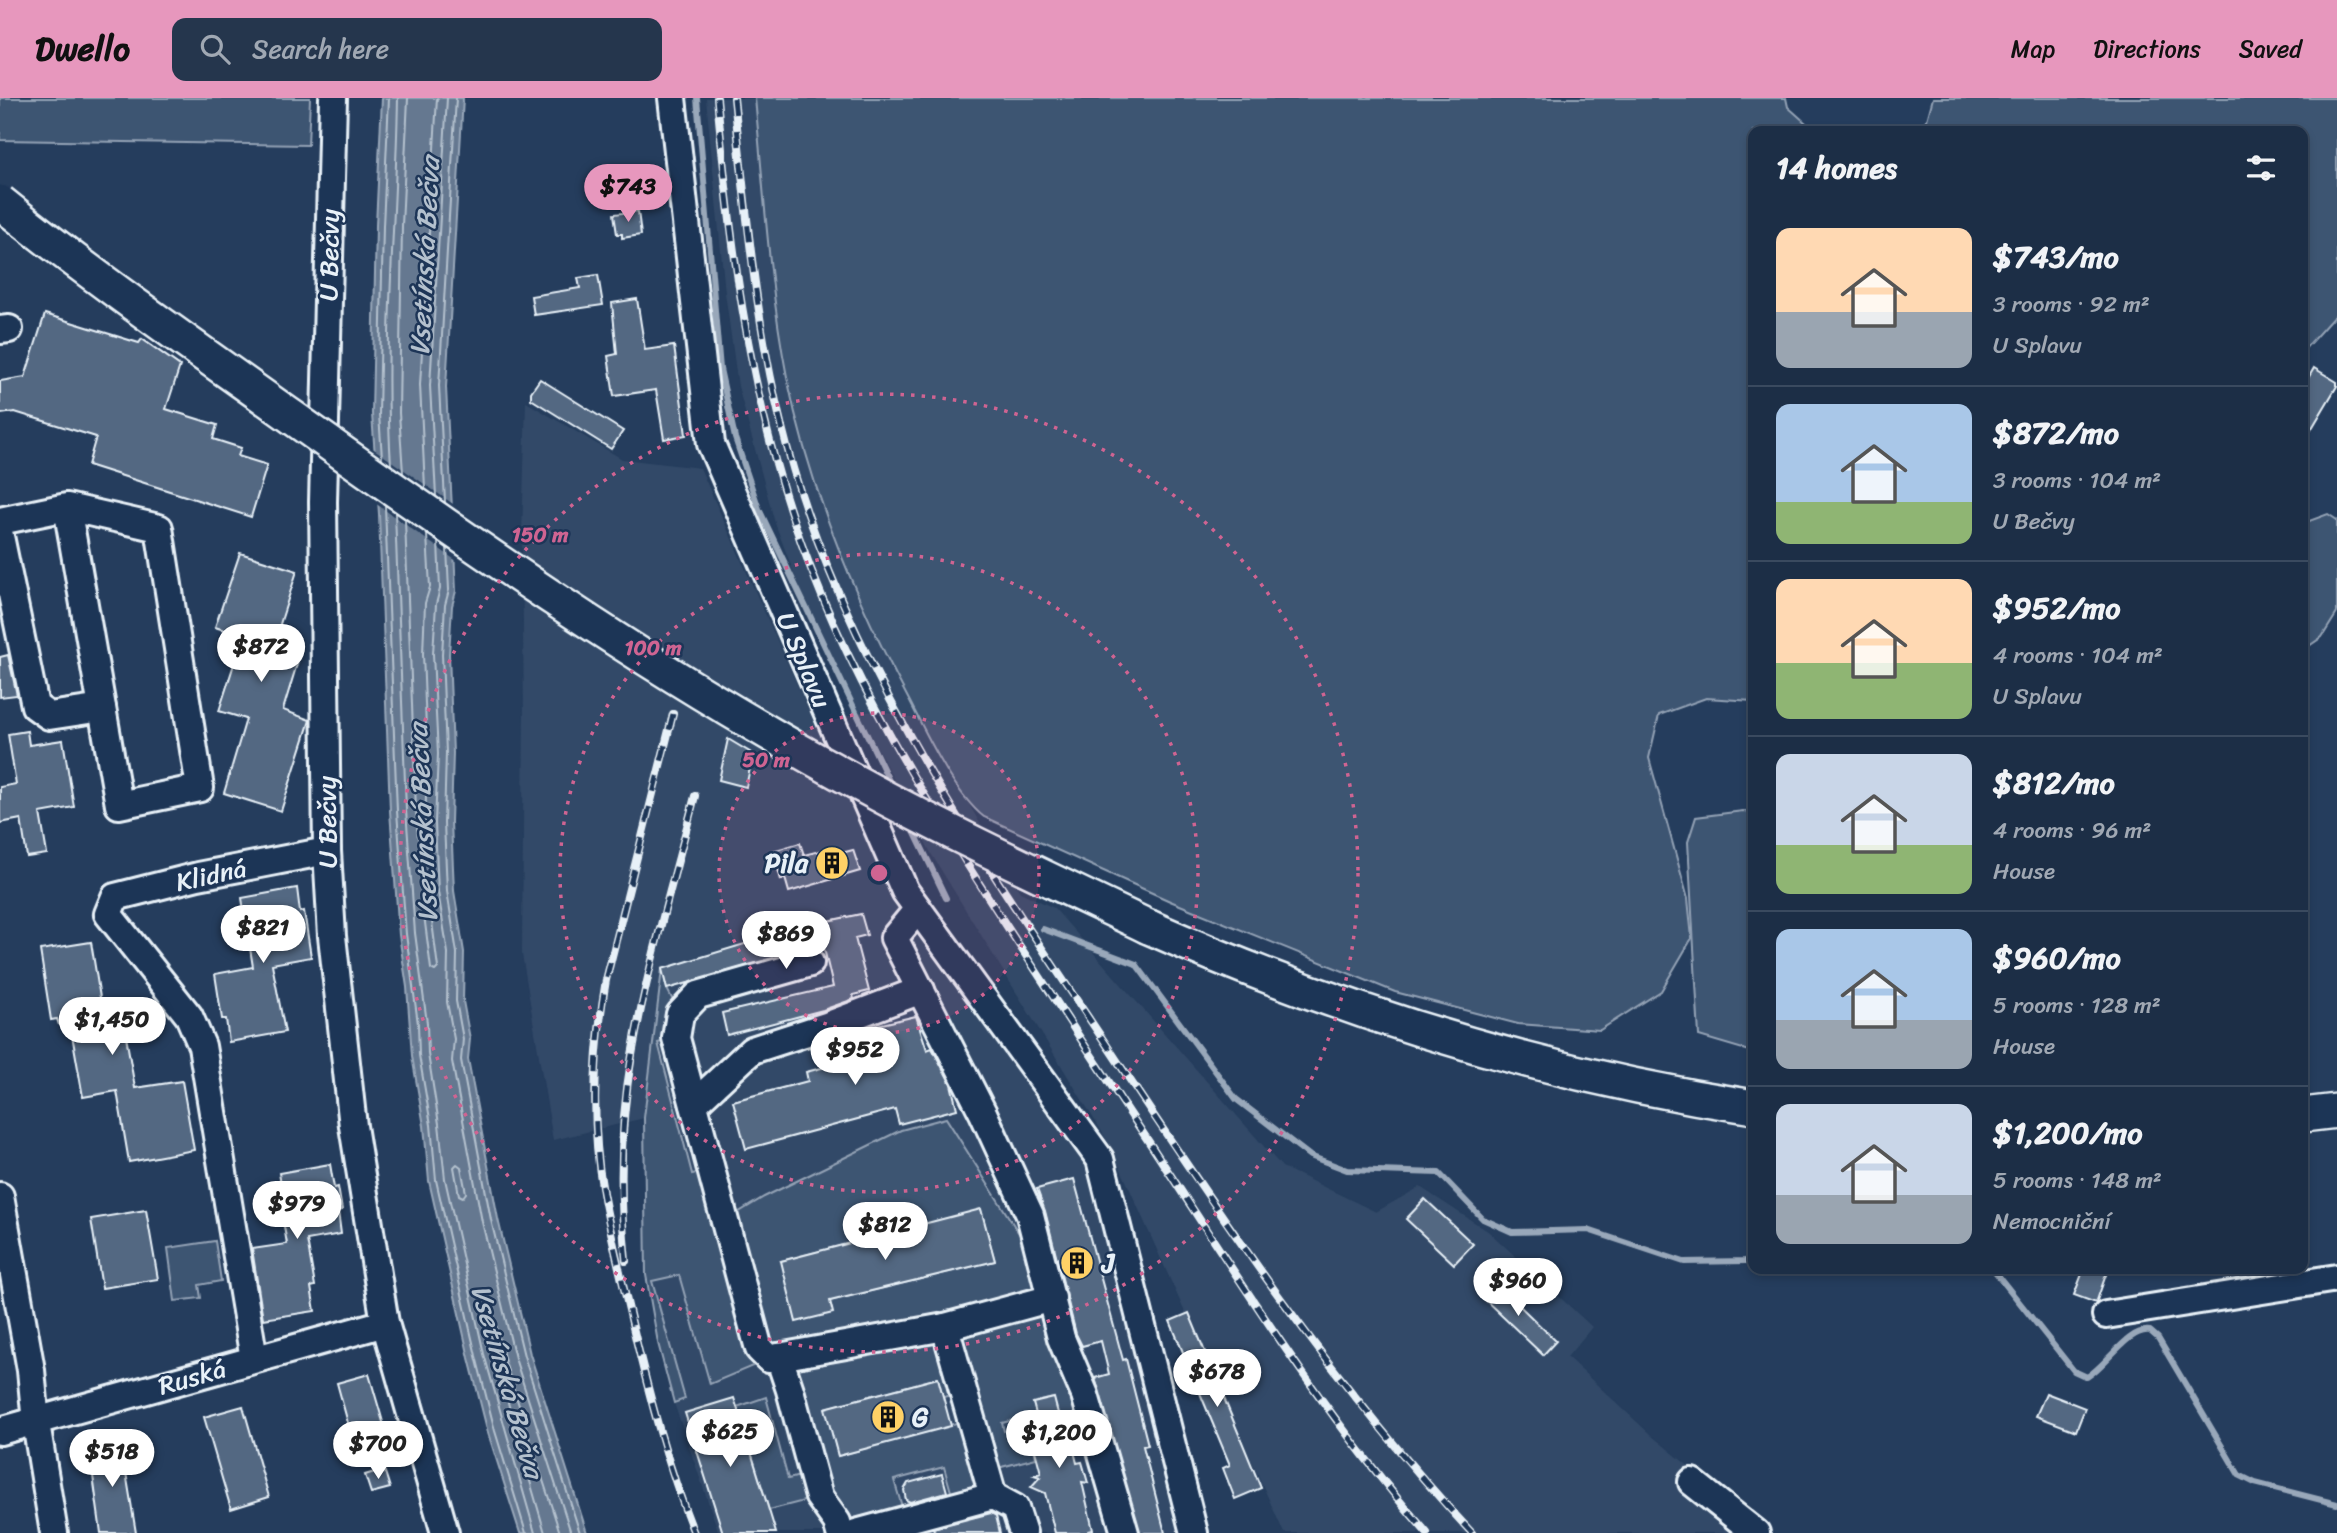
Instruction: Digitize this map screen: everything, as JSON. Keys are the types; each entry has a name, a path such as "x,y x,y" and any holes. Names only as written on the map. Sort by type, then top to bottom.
{"main road":[{"path":"0,202 114,289 503,565 608,634 841,774 1022,867 1149,927 1302,989 1445,1038 1545,1067 1649,1091 1748,1106"},
{"path":"2308,1114 2337,1111"}],"street":[{"name":"U Bečvy","path":"332,98 323,502 327,851 332,936 353,1126 385,1323 445,1533"},
{"name":"U Splavu","path":"672,98 711,444 905,891 1100,1158 1194,1533"},
{"path":"0,521 67,507 159,528 200,788 119,805 67,507"},
{"path":"0,536 35,706 49,716 102,708"},
{"name":"Klidná","path":"254,1359 202,1046 189,1016 108,914 115,897 198,876 327,851"},
{"path":"918,909 894,938 983,1113 1030,1215 1061,1338 1080,1381 1125,1533"},
{"path":"810,963 698,995 680,1014 676,1038 759,1349 769,1359 945,1327 1052,1298"},
{"path":"694,1104 752,1050 829,1025 921,990"},
{"path":"0,1196 31,1370 36,1423 54,1533"},
{"path":"2106,1315 2337,1278"},
{"name":"Ruská","path":"0,1431 385,1323"},
{"path":"945,1327 993,1496"},
{"path":"779,1357 819,1497 837,1522 840,1533"},
{"path":"1692,1482 1756,1533"},
{"path":"856,1533 993,1496 1015,1508 1023,1533"}],"shaded area":[{"path":"0,98 310,98 308,145 0,140"},
{"path":"706,98 755,98 774,286 787,376 823,508 847,573 898,680 1020,892 1054,908 1282,1167 1376,1212 1420,1187 1489,1232 1592,1327 1567,1357 1652,1436 1770,1533 1284,1533 1110,1145 932,855 823,641 801,592 775,523 738,386 725,292"},
{"path":"755,98 1786,98 1788,107 1809,126 1748,126 1748,701 1706,698 1659,715 1649,758 1688,899 1692,938 1661,991 1600,1030 1518,1024 1395,992 1170,901 984,817 962,794 933,747 871,624 836,544 808,462 787,377 768,238"},
{"path":"1933,98 2337,98 2337,313 2308,345 2308,126 1921,126 1927,120"},
{"path":"526,402 622,459 700,468 890,898 1089,1166 1184,1533 719,1533 674,1403 658,1343 646,1275 644,1118 553,1140 522,954 522,537"},
{"path":"2328,514 2337,520 2337,613 2322,637 2308,647 2308,522"},
{"path":"1748,811 1748,1051 1699,1036 1688,842 1696,817"},
{"path":"662,969 667,989 680,1014 676,1038 658,1043 692,1174 711,1170 726,1220 764,1197 901,1130 946,1118 1020,1235 1034,1252 1098,1445 1073,1448 1066,1420 1060,1421 1053,1398 1033,1403 1036,1414 1002,1423 1004,1431 1029,1424 1036,1458 986,1471 993,1496 955,1506 944,1467 894,1480 906,1520 856,1533 819,1497 769,1510 737,1407 766,1397 788,1479 812,1473 769,1359 710,1384 679,1275 652,1281 685,1399 674,1403 658,1343 646,1275 644,1118","holes":["981,1210 995,1261 830,1301 781,1261","938,1378 943,1397 951,1395 971,1419 838,1456 826,1408"]},
{"path":"215,1241 221,1281 199,1285 201,1298 175,1301 168,1248"}],"water":[{"name":"Vsetínská Bečva","path":"382,98 463,98 446,387 456,591 452,606 449,654 453,753 451,822 454,891 464,952 463,1001 470,1039 468,1059 498,1219 530,1354 587,1533 520,1533 488,1433 429,1181 399,935 390,811 379,514 372,414"}],"pier":[{"path":"371,447 456,506 458,562 375,503"}],"building":[{"path":"638,211 641,235 622,238 622,234 617,234 614,214"},
{"path":"598,275 603,305 534,315 531,296 580,288 578,278"},
{"path":"637,299 645,350 674,346 686,435 664,439 656,390 614,396 608,356 617,354 612,303"},
{"path":"45,314 139,343 142,339 180,366 166,409 217,425 213,439 241,448 238,456 267,465 251,517 88,465 96,437 15,412 0,414 0,381 25,377"},
{"path":"2314,368 2337,382 2337,386 2308,435 2308,378"},
{"path":"540,379 623,431 611,449 531,399 531,392"},
{"path":"240,553 297,571 273,646 300,654 283,710 310,720 281,811 224,793 246,719 219,711 243,636 215,627"},
{"path":"8,655 17,695 0,697 0,657"},
{"path":"27,731 29,745 63,740 74,807 40,813 47,854 27,857 21,819 0,823 0,787 16,784 8,734"},
{"path":"728,739 753,754 746,787 719,780"},
{"path":"800,843 804,855 832,848 834,855 853,850 860,871 789,892 785,878 781,880 773,851"},
{"path":"297,888 300,912 304,911 311,957 272,964 285,1032 229,1042 226,1019 222,1019 215,974 253,967 242,898"},
{"path":"861,914 867,935 855,938 869,991 853,995 854,999 823,1010 727,1035 722,1013 833,987 823,944 667,989 662,969 804,926"},
{"path":"91,942 102,1010 109,1009 111,1014 115,1014 116,1020 123,1019 135,1088 182,1081 194,1150 129,1162 117,1091 83,1097 71,1029 65,1030 57,1019 51,1020 40,950"},
{"path":"916,1016 927,1050 932,1048 951,1084 957,1109 899,1124 895,1109 746,1149 733,1101 808,1081 806,1072 845,1062 839,1038 865,1028"},
{"path":"330,1164 334,1188 338,1187 342,1210 338,1211 341,1234 307,1240 315,1286 311,1287 315,1311 263,1319 252,1249 287,1244 279,1197 283,1196 279,1173"},
{"path":"1074,1179 1123,1360 1126,1359 1148,1445 1143,1446 1165,1533 1140,1533 1095,1378 1109,1374 1101,1341 1082,1346 1076,1334 1037,1189"},
{"path":"1425,1199 1473,1244 1454,1264 1406,1219"},
{"path":"981,1209 995,1261 830,1301 833,1313 796,1322 781,1261"},
{"path":"146,1210 158,1279 102,1288 91,1219"},
{"path":"2082,1274 2106,1274 2096,1303 2074,1295"},
{"path":"1494,1281 1556,1341 1543,1355 1481,1296"},
{"path":"1189,1313 1261,1488 1235,1499 1223,1468 1230,1465 1170,1321"},
{"path":"369,1374 385,1436 354,1445 337,1383"},
{"name":"G","path":"938,1378 951,1426 838,1456 825,1408"},
{"path":"2046,1393 2085,1408 2076,1431 2036,1416"},
{"path":"734,1398 776,1533 723,1533 685,1413"},
{"path":"1054,1398 1060,1421 1066,1420 1077,1463 1082,1462 1088,1483 1082,1482 1093,1530 1089,1531 1090,1533 1055,1533 1045,1493 1031,1487 1040,1477 1034,1475 1041,1473 1026,1417 1036,1414 1033,1403"},
{"path":"243,1406 269,1497 231,1509 204,1417"},
{"path":"121,1442 136,1533 101,1533 89,1447"},
{"path":"384,1469 390,1488 371,1493 365,1475"},
{"path":"942,1474 947,1492 910,1502 906,1500 904,1490 908,1483"},
{"path":"991,1513 996,1516 1000,1533 935,1533 933,1528"}],"waterway":[{"path":"697,98 720,369 735,438 759,509 892,787"},
{"path":"911,825 946,898"},
{"path":"1043,929 1136,964 1236,1099 1310,1156 1347,1170 1439,1173 1483,1219 1512,1232 1588,1230 1684,1262 1748,1260"},
{"path":"1997,1274 2074,1371 2087,1377 2134,1335 2150,1331 2158,1338 2239,1475 2255,1483 2337,1504"}],"railway":[{"path":"717,98 742,309 763,414 776,465 813,574 863,685 892,740 955,845 1244,1287 1350,1438 1427,1533"},
{"path":"734,98 751,256 778,410 807,512 834,583 866,653 901,721 979,852 1191,1171 1324,1357 1421,1476 1472,1533"},
{"path":"673,714 606,980 599,1033 596,1113 603,1193 621,1274 659,1429 694,1533"},
{"path":"626,1261 622,1158 628,1081 645,990 695,796"}],"place":[{"name":"Pila","path":"832,863"},
{"name":"J","path":"1077,1263"},
{"name":"G","path":"888,1417"}]}
